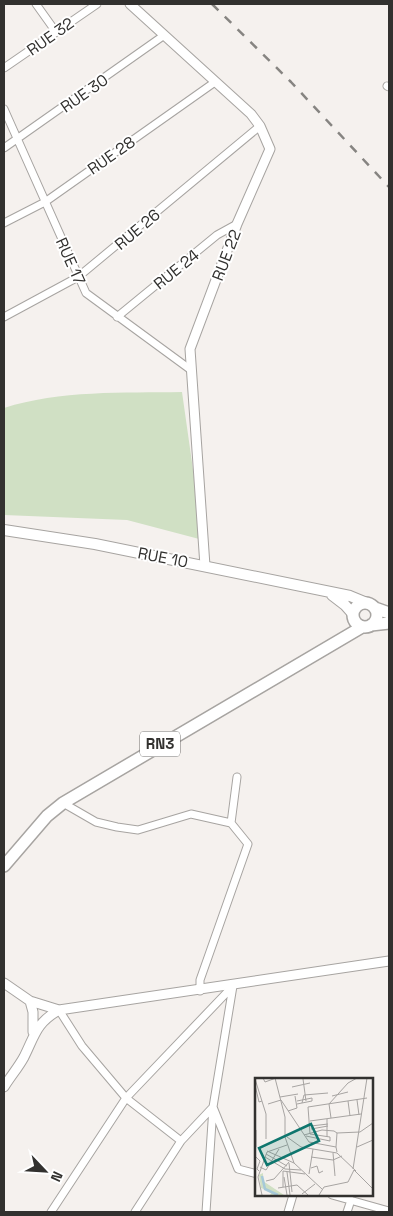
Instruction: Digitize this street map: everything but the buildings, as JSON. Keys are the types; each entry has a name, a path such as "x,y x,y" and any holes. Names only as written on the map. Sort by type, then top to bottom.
{"highway":[{"path":"371,605 376,617 367,626 354,621 353,616 359,604 371,605 389,613"},
{"name":"RN3","path":"333,642 343,633 353,616"},
{"name":"RN3","path":"4,866 47,816 63,803 333,642 367,626 389,624"}],"main road":[{"name":"RUE 10","path":"4,530 94,544 205,566 350,596 371,605"},
{"name":"RUE 10","path":"322,591 337,597 353,616"}],"street":[{"path":"36,4 56,32"},
{"name":"RUE 32","path":"4,68 96,4"},
{"name":"RUE 22","path":"130,4 251,114 260,126 270,149 237,224 190,349 205,566"},
{"name":"RUE 30","path":"4,148 164,36"},
{"name":"RUE 28","path":"4,223 45,202 215,82"},
{"name":"RUE 17","path":"4,109 86,293 191,370"},
{"name":"RUE 26","path":"4,317 78,277 260,126"},
{"name":"RUE 24","path":"117,317 217,235 237,224"},
{"path":"231,823 237,777"},
{"path":"63,803 96,822 117,828 138,830 191,814 231,823 248,844 200,980 200,991"},
{"path":"4,1087 24,1058 33,1037 45,1018 59,1010 200,991 389,961"},
{"path":"4,983 30,1001 59,1010 82,1046 126,1098 181,1141"},
{"path":"51,1212 126,1098 233,986"},
{"path":"206,1212 213,1107 233,986"},
{"path":"30,1001 34,1022 33,1037"},
{"path":"135,1212 181,1141 213,1107"},
{"path":"213,1107 238,1169 255,1173"},
{"path":"288,1212 293,1196"},
{"path":"336,1196 389,1211"},
{"path":"348,1212 351,1200"}],"green space":[{"path":"182,392 203,540 127,520 4,515 4,408 25,402 69,395"}],"railway":[{"path":"212,4 291,82 389,187"}]}
